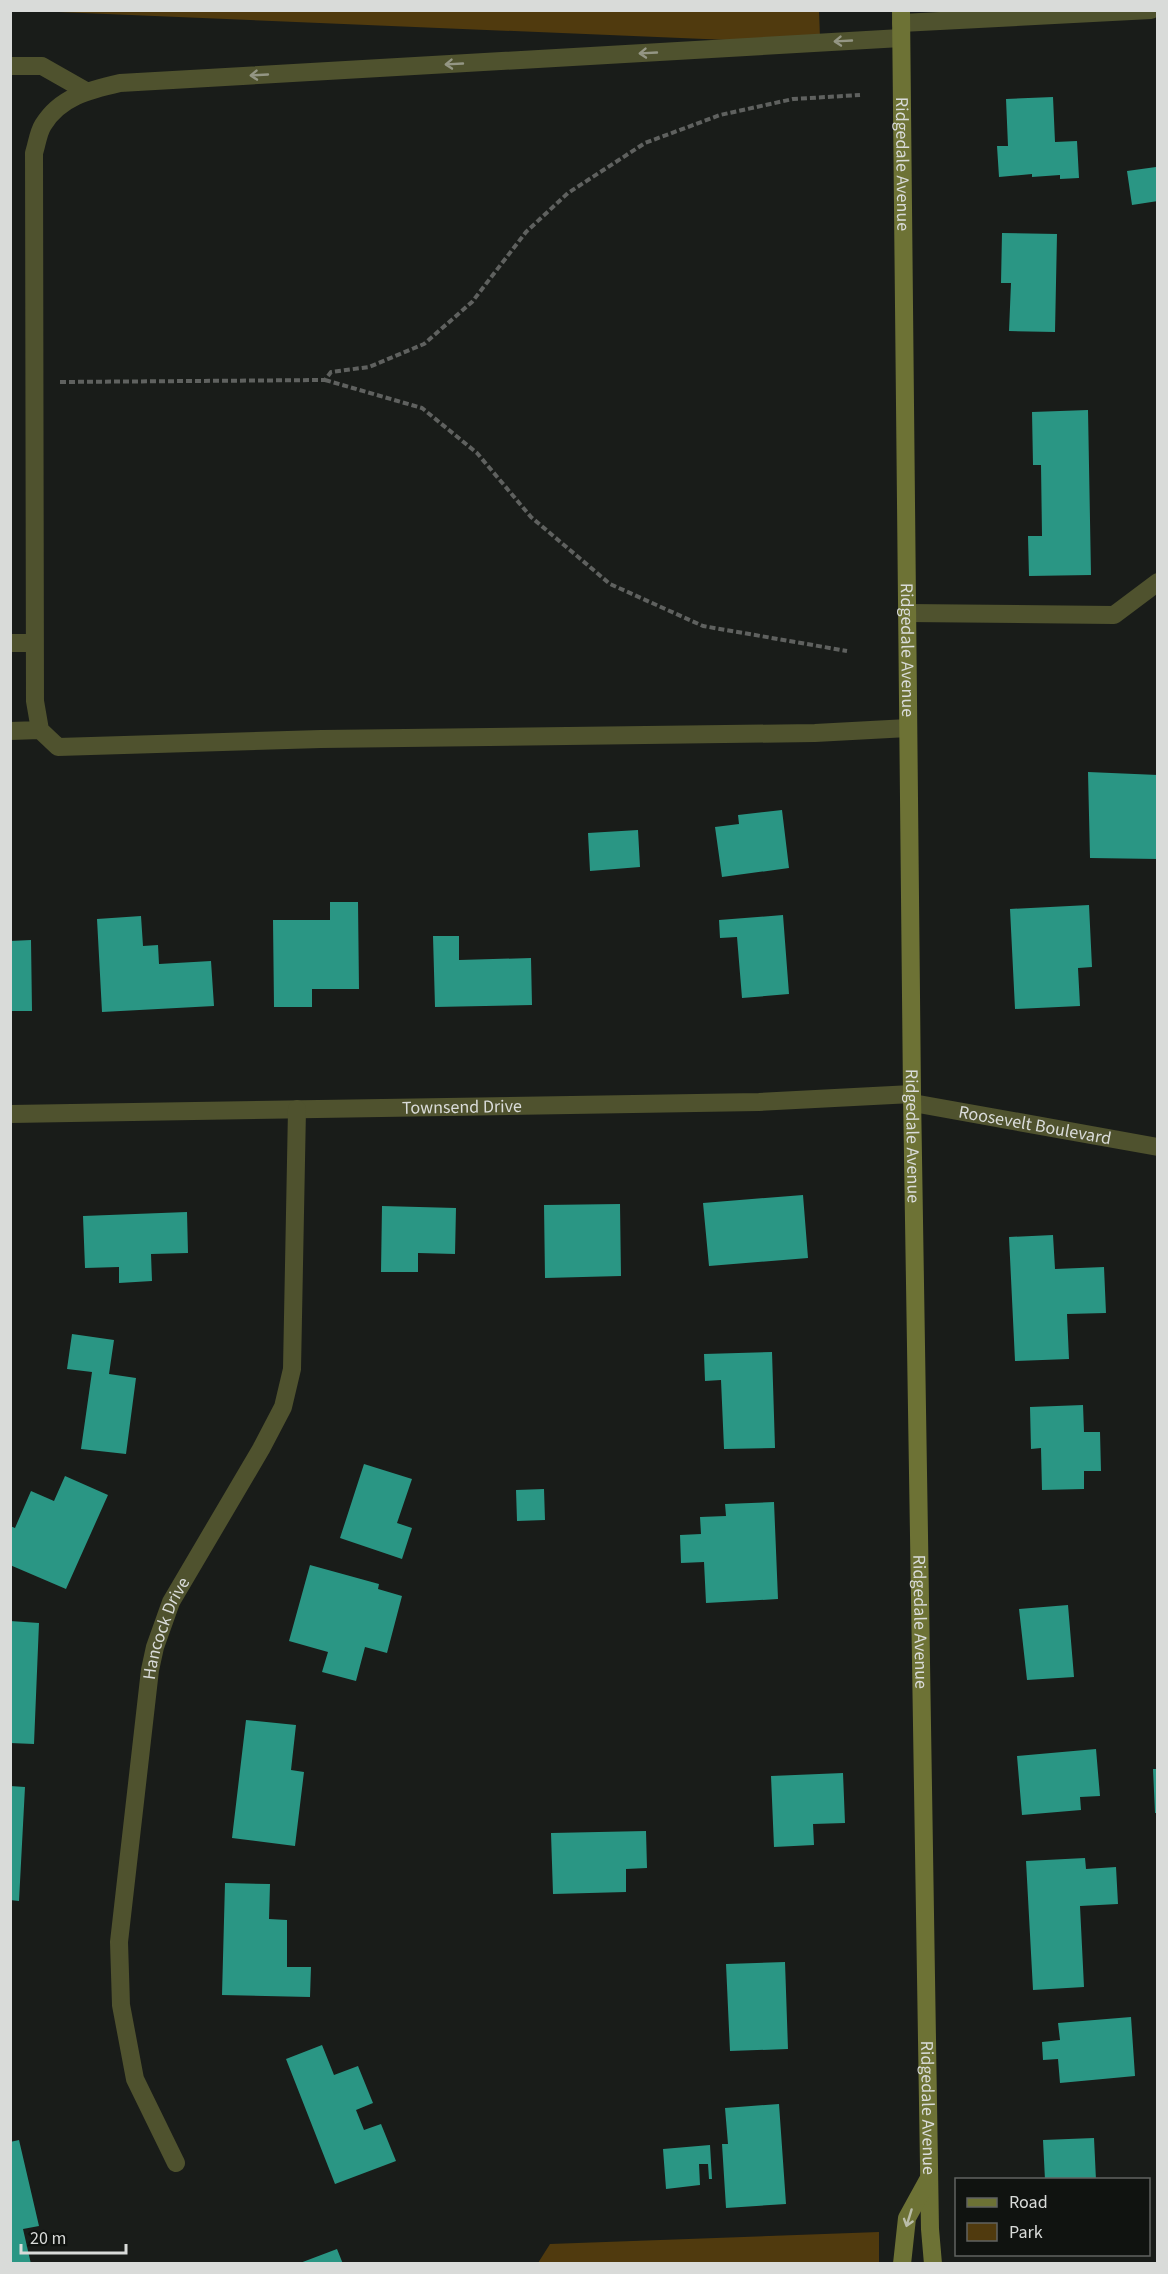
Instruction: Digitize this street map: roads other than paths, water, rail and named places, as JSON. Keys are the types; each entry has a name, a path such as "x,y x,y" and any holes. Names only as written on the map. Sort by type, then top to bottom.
{"main road":[{"name":"Ridgedale Avenue","path":"901,24 912,1098 933,2264"},
{"path":"902,2264 907,2218 930,2176"}],"street":[{"path":"908,728 815,733 333,738 58,747 40,730 35,701 34,153 41,127 60,104 86,91 120,83 901,24 1151,10"},
{"path":"10,66 42,66 86,91"},
{"path":"907,614 1114,615 1158,582"},
{"path":"10,643 34,643"},
{"path":"10,731 40,730"},
{"name":"Townsend Drive","path":"10,1114 912,1098"},
{"name":"Roosevelt Boulevard","path":"912,1098 1158,1147"},
{"name":"Hancock Drive","path":"176,2163 135,2079 121,2005 119,1942 150,1670 155,1647 171,1602 261,1449 283,1407 292,1369 297,1109"}]}
